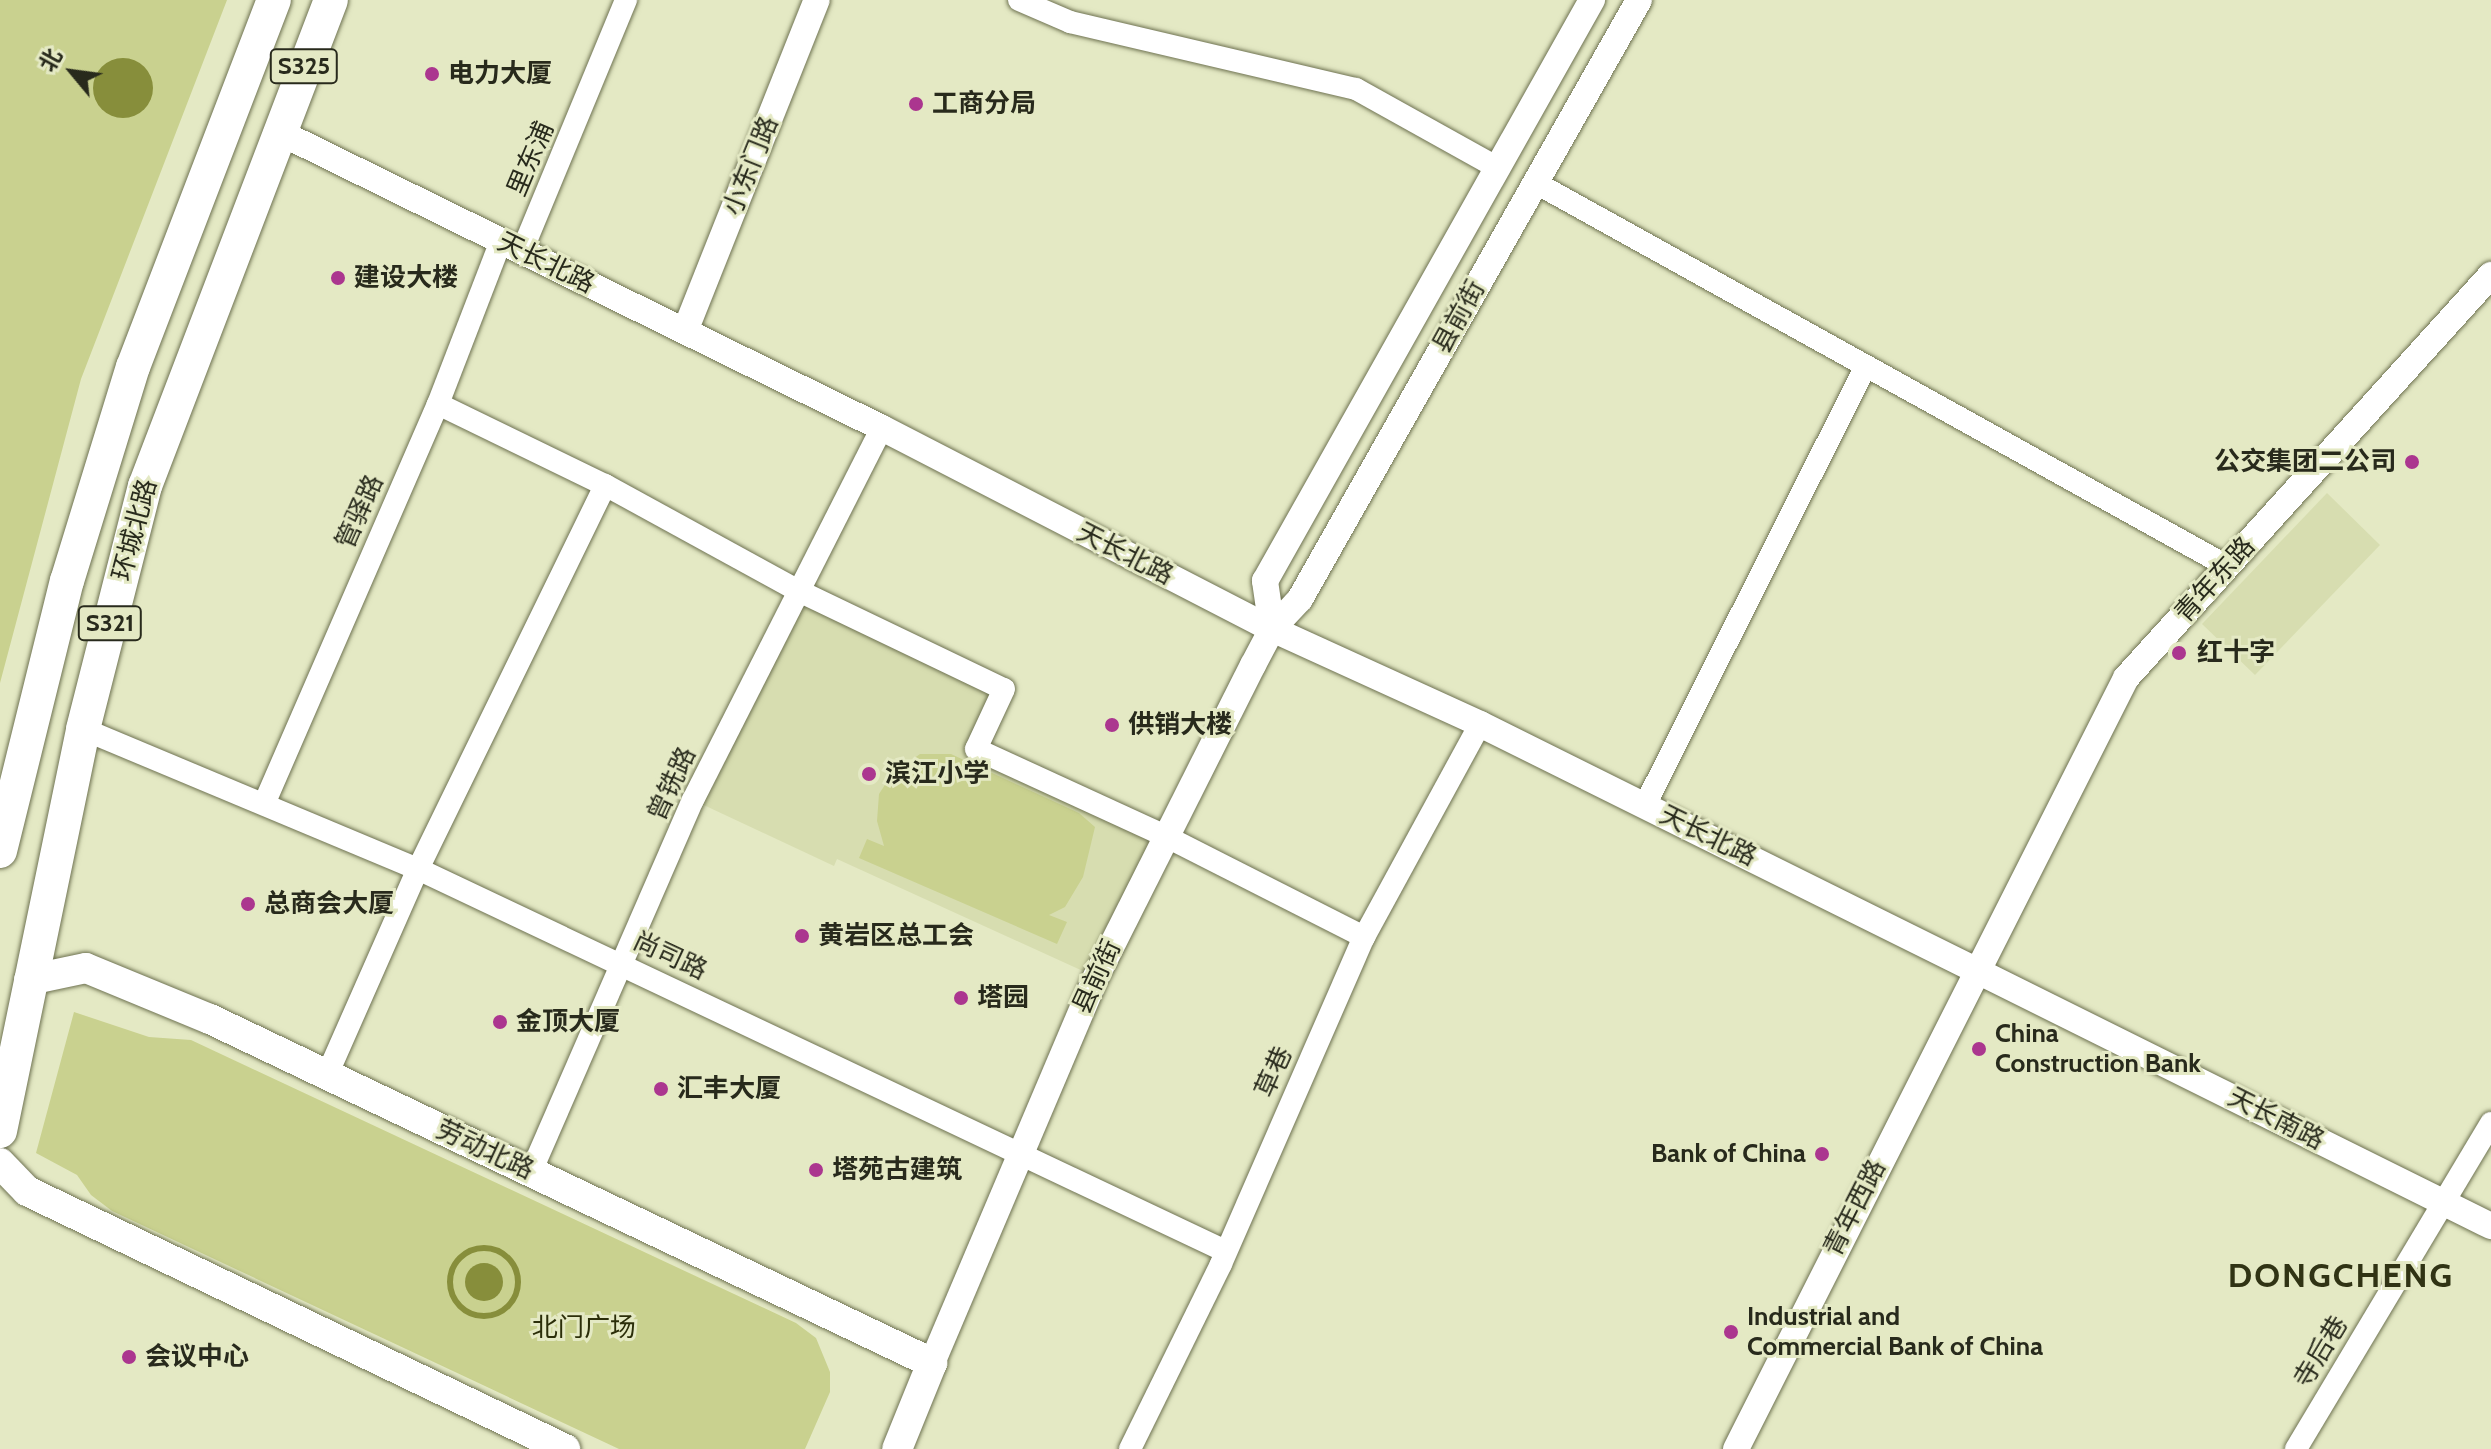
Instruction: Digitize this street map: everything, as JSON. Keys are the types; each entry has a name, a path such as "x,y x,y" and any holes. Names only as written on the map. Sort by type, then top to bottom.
{"main road":[{"name":"环城北路","path":"0,851 67,581 133,367 274,0"},
{"name":"S325","path":"277,131 331,0"},
{"name":"环城北路","path":"0,1131 14,983 145,486 277,131"},
{"name":"劳动北路","path":"14,983 86,968 327,1075 926,1360"},
{"path":"0,1163 27,1191 565,1449"},
{"name":"县前街","path":"881,1449 926,1360"},
{"name":"县前街","path":"897,1449 926,1360"}],"street":[{"name":"里东浦","path":"512,246 626,0"},
{"name":"小东门路","path":"685,331 817,0"},
{"path":"1019,0 1070,22 1356,89 1498,168"},
{"name":"县前街","path":"1272,629 1265,581 1592,0"},
{"name":"县前街","path":"926,1360 944,1335 1096,977 1272,629 1300,599 1639,0"},
{"name":"天长北路","path":"277,131 882,428 1272,629 1480,724 1976,968"},
{"path":"1536,183 2227,566"},
{"name":"管驿路","path":"264,804 438,404 512,246"},
{"name":"青年东路","path":"1976,968 2126,678 2491,275"},
{"path":"1645,805 1866,366"},
{"path":"438,404 605,485 799,591 1004,689 976,749 1167,837 1364,937"},
{"name":"曾铣路","path":"531,1172 693,800 882,428"},
{"path":"327,1075 418,869 605,485"},
{"name":"草巷","path":"1130,1449 1225,1251 1364,937 1480,724"},
{"name":"尚司路","path":"83,729 418,869 1225,1251"},
{"name":"天长南路","path":"1976,968 2491,1226"},
{"name":"青年西路","path":"1736,1449 1976,968"},
{"name":"寺后巷","path":"2296,1449 2491,1123"}],"shaded area":[{"path":"123,58 135,60 144,67 151,76 151,100 144,109 135,116 123,118 111,116 102,109 95,100 93,88 95,76 102,67 111,60"},
{"path":"2327,493 2380,545 2255,675 2202,624"},
{"name":"滨江小学","path":"799,591 1004,689 976,749 1167,837 1096,977 837,859 834,866 693,800"},
{"path":"484,1263 498,1268 503,1282 498,1296 484,1301 470,1296 465,1282 470,1268"}],"green space":[{"path":"0,0 227,0 81,379 0,683"},
{"path":"920,754 951,754 1079,813 1095,827 1083,877 1065,907 1049,915 1067,922 1057,944 859,858 867,839 884,846 877,821 879,794 892,774"},
{"name":"北门广场","path":"74,1012 149,1037 191,1040 796,1323 816,1338 830,1372 830,1392 805,1449 619,1449 112,1211 91,1195 77,1175 36,1153"}],"waterway":[{"path":"484,1248 508,1258 518,1282 508,1306 484,1316 460,1306 450,1282 460,1258 484,1248"}],"place":[{"name":"电力大厦","path":"432,74"},
{"name":"工商分局","path":"916,104"},
{"name":"建设大楼","path":"338,278"},
{"name":"公交集团二公司","path":"2412,462"},
{"name":"红十字","path":"2179,653"},
{"name":"供销大楼","path":"1112,725"},
{"name":"滨江小学","path":"869,774"},
{"name":"总商会大厦","path":"248,904"},
{"name":"黄岩区总工会","path":"802,936"},
{"name":"塔园","path":"961,998"},
{"name":"金顶大厦","path":"500,1022"},
{"name":"China Construction Bank","path":"1979,1049"},
{"name":"汇丰大厦","path":"661,1089"},
{"name":"Bank of China","path":"1822,1154"},
{"name":"塔苑古建筑","path":"816,1170"},
{"name":"Industrial and Commercial Bank of China","path":"1731,1332"},
{"name":"会议中心","path":"129,1357"}],"district":[{"name":"DONGCHENG","path":"2341,1276"}]}
